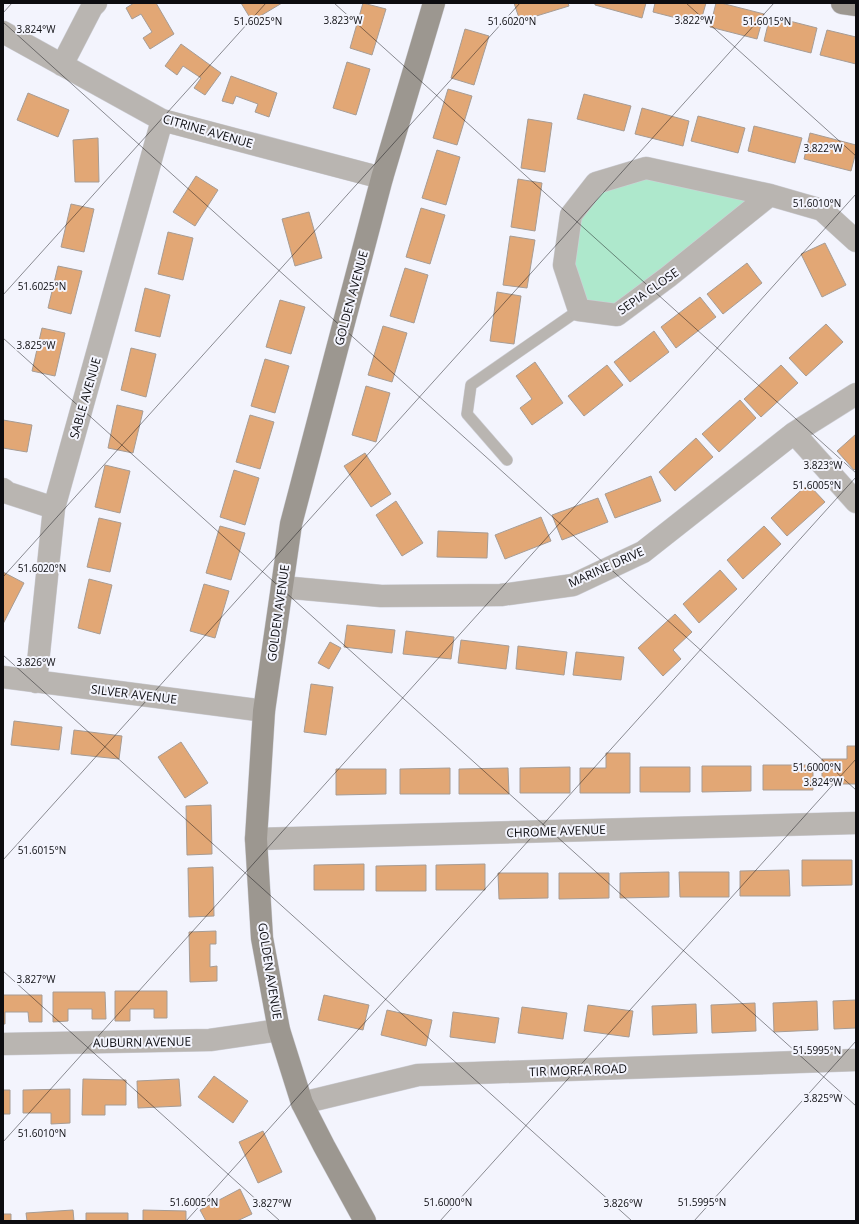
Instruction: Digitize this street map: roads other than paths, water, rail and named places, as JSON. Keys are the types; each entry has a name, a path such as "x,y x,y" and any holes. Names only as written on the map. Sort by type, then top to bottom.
{"street":[{"path":"62,65 92,7 96,3"},
{"name":"GOLDEN AVENUE","path":"365,1221 302,1102 279,1030 262,938 256,839 264,710 291,524 382,178 434,3"},
{"path":"842,3 856,6"},
{"name":"CITRINE AVENUE","path":"3,32 162,120 382,178"},
{"name":"SABLE AVENUE","path":"36,682 54,508 162,120"},
{"path":"579,310 564,265 571,216 596,183 646,168 770,195 822,210 856,241"},
{"name":"SEPIA CLOSE","path":"579,310 617,315 668,278 770,195"},
{"name":"MARINE DRIVE","path":"282,587 381,596 501,595 573,585 643,552 794,433 856,394"},
{"path":"794,433 856,502"},
{"path":"3,490 54,508"},
{"name":"SILVER AVENUE","path":"3,677 264,710"},
{"name":"CHROME AVENUE","path":"256,839 856,823"},
{"name":"AUBURN AVENUE","path":"3,1044 210,1040 279,1030"},
{"name":"TIR MORFA ROAD","path":"302,1102 418,1075 856,1060"}],"lane":[{"path":"506,460 467,414 471,385 579,310"}]}
